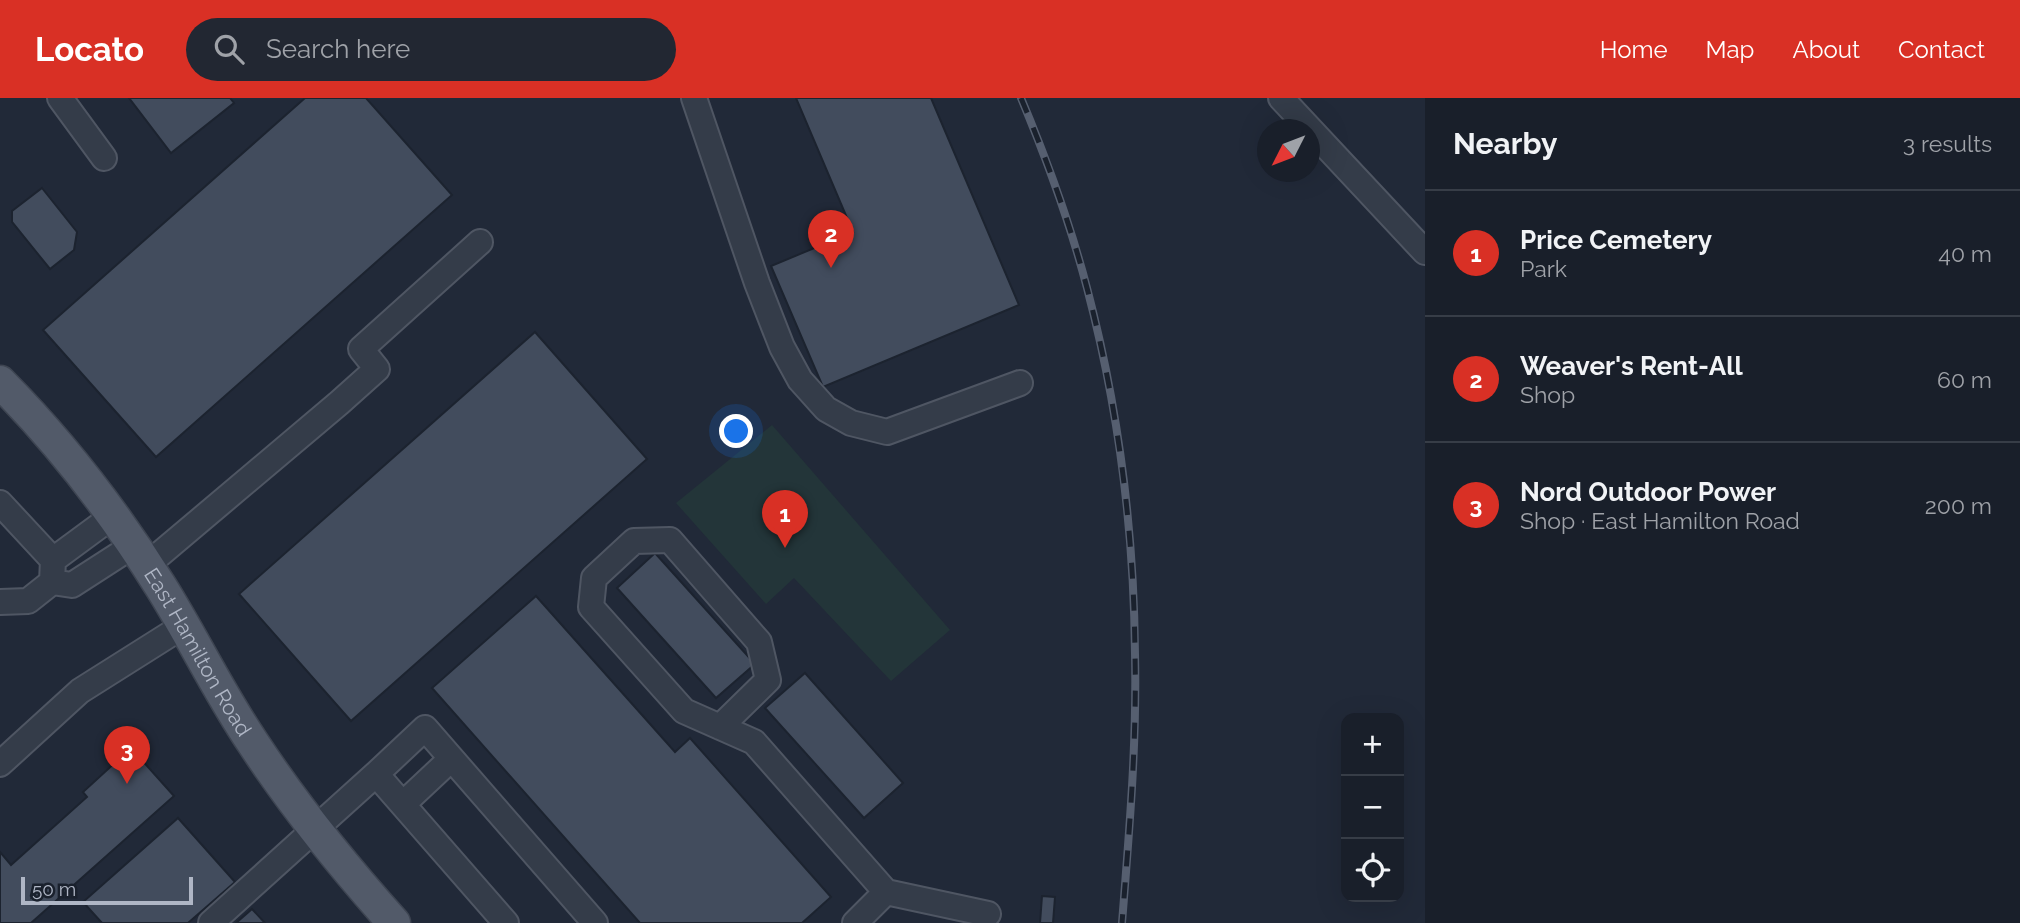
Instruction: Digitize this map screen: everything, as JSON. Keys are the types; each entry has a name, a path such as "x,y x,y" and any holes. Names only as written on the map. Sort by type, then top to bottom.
{"main road":[{"name":"East Hamilton Road","path":"0,382 73,462 114,515 252,742 314,829 394,923"}],"street":[{"path":"60,98 104,158"},
{"path":"694,98 757,283 782,347 800,380 826,409 851,424 887,432 1020,383"},
{"path":"1282,98 1425,252"},
{"path":"0,503 52,571 72,585 140,555 309,429 377,369 361,349 481,242"},
{"path":"0,602 28,601 52,571 114,515"},
{"path":"720,727 768,680 759,642 670,540 634,541 594,578 591,607 684,711 720,727 754,742 886,892 988,914"},
{"path":"0,764 80,691 183,626"},
{"path":"211,923 425,729 595,923"},
{"path":"403,804 451,759"},
{"path":"376,774 506,923"},
{"path":"855,923 886,892"}],"shaded area":[{"path":"772,425 950,630 891,681 794,578 766,604 676,503"}],"building":[{"path":"129,98 230,98 234,103 171,153"},
{"path":"305,98 366,98 452,195 156,457 43,330"},
{"path":"796,98 931,98 1019,305 823,387 771,266 853,232"},
{"path":"42,188 77,232 74,250 50,269 12,222 12,211"},
{"path":"535,332 647,459 351,721 239,594"},
{"path":"655,553 755,664 716,698 617,588"},
{"path":"536,596 675,752 690,738 831,897 802,923 640,923 432,688"},
{"path":"805,673 903,783 864,818 765,708"},
{"path":"131,748 174,796 31,923 0,923 0,852 11,865 87,797 83,792"},
{"path":"178,818 235,882 188,923 102,923 83,902"},
{"path":"1042,896 1055,897 1053,923 1040,923"},
{"path":"252,909 265,923 236,923"}],"railway":[{"path":"1021,98 1057,192 1087,288 1116,423 1128,515 1134,608 1135,721 1122,923"}],"place":[{"name":"Weaver's Rent-All","path":"831,268"},
{"name":"Price Cemetery","path":"785,548"},
{"name":"Nord Outdoor Power","path":"127,784"}]}
